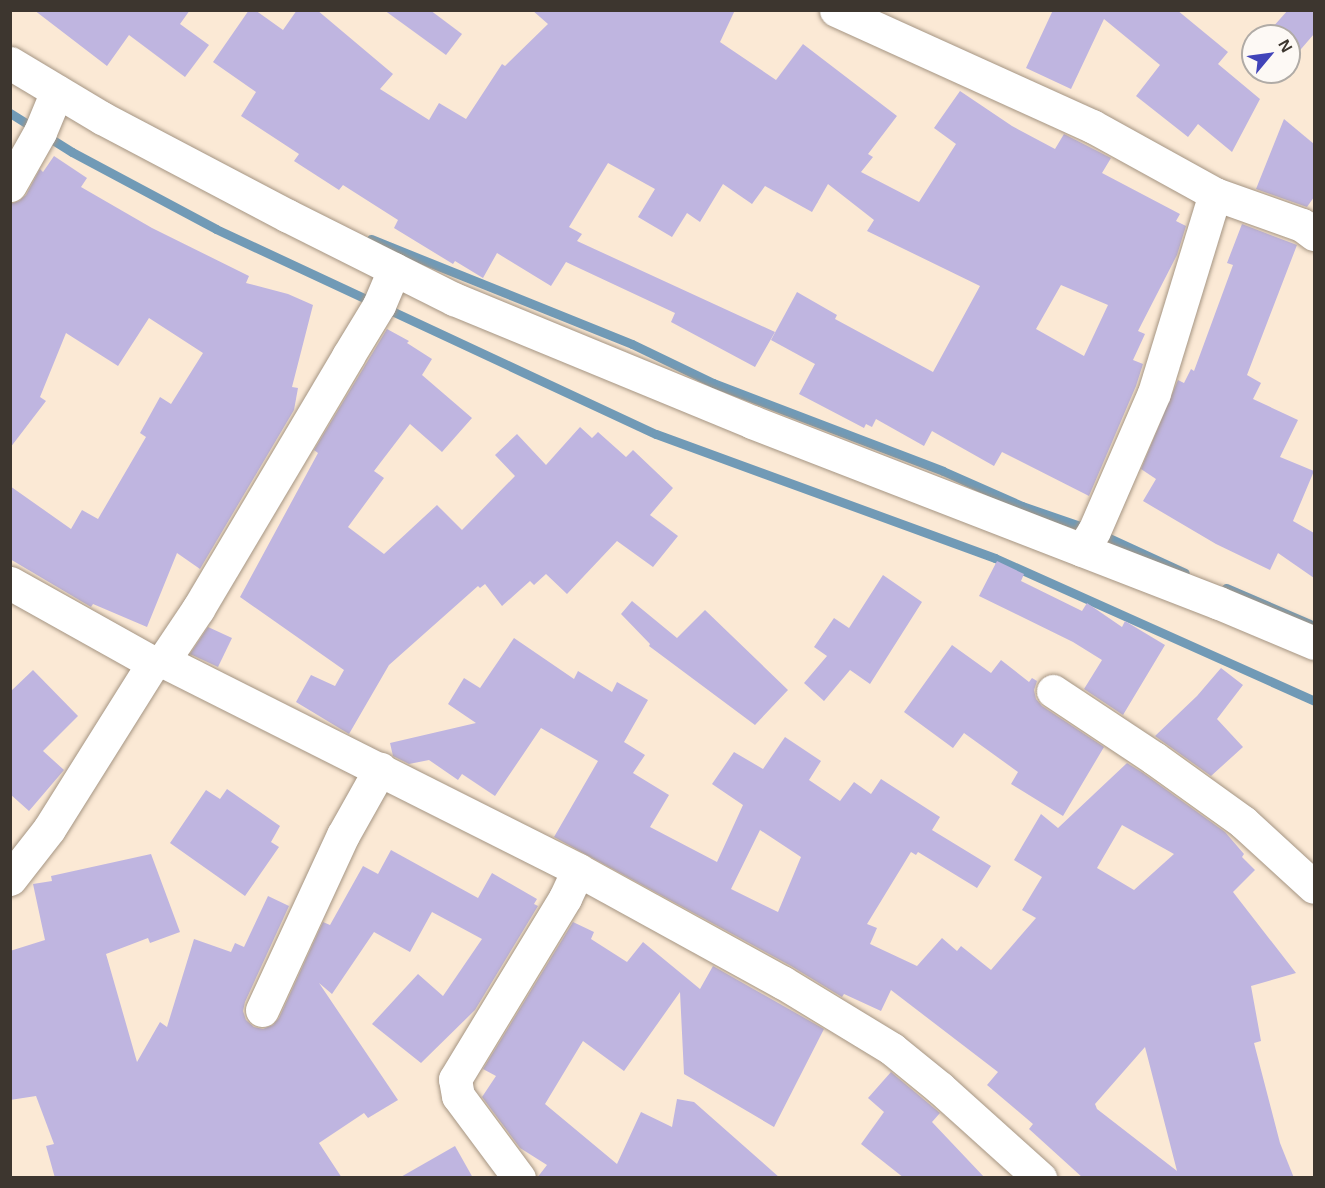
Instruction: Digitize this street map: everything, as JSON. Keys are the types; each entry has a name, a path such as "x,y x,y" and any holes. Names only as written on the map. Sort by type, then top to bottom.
{"street":[{"path":"836,10 1092,126 1215,194 1302,225 1314,234"},
{"path":"10,63 112,124 454,299 752,422 1314,643"},
{"path":"10,185 40,132 57,91"},
{"path":"1082,550 1094,531 1154,393 1215,194"},
{"path":"10,879 49,829 158,662 198,609 379,305 394,269"},
{"path":"10,583 158,662 380,769 578,870 782,982 884,1044 940,1088 1040,1178"},
{"path":"1053,691 1154,758 1243,822 1314,887"},
{"path":"262,1010 343,835 380,769"},
{"path":"519,1178 458,1096 455,1079 564,898 578,870"}],"building":[{"path":"34,10 190,10 180,24 209,45 185,77 129,35 107,66"},
{"path":"249,10 255,10 283,30 297,10 317,10 393,74 380,89 429,120 439,103 466,119 502,64 505,66 548,24 532,10 735,10 720,42 776,80 803,44 897,116 868,154 873,157 861,172 919,202 956,144 934,128 960,91 1012,126 1055,149 1064,134 1111,158 1102,173 1180,214 1176,221 1186,226 1177,255 1138,331 1145,334 1133,360 1143,364 1136,386 1089,496 1002,452 994,466 932,431 924,446 876,419 872,427 866,424 864,428 799,394 815,364 771,340 797,292 837,315 835,319 933,372 980,286 867,231 874,220 828,184 812,212 765,186 752,204 723,184 700,222 687,213 672,237 638,217 655,189 608,163 569,227 582,234 577,241 775,332 755,367 671,322 675,313 566,262 551,286 497,253 483,278 455,261 453,264 394,228 398,220 343,185 339,190 294,161 299,154 241,116 256,92 213,62","holes":["1061,285 1108,305 1084,356 1036,329"]},
{"path":"384,10 430,10 462,34 446,55"},
{"path":"1053,10 1177,10 1228,52 1218,64 1260,99 1232,152 1198,124 1188,137 1136,96 1160,65 1104,19 1071,89 1026,68"},
{"path":"1288,10 1314,10 1314,34 1301,49 1301,24 1276,24"},
{"path":"1284,119 1314,144 1314,197 1307,207 1256,189"},
{"path":"54,156 87,178 81,187 152,228 249,276 246,283 288,294 313,305 292,387 298,388 294,410 200,569 177,553 147,627 93,604 91,607 10,559 10,486 71,529 82,510 98,519 146,437 140,433 160,397 171,404 203,353 149,318 118,366 66,333 40,397 46,401 10,448 10,204 26,195 40,169 43,172"},
{"path":"1242,224 1297,245 1247,375 1261,383 1253,399 1298,420 1280,457 1314,471 1293,521 1314,533 1314,578 1278,553 1270,570 1216,544 1143,501 1156,479 1141,469 1178,380 1184,383 1191,369 1194,371 1233,265 1227,263"},
{"path":"387,329 409,341 407,343 432,359 422,375 472,418 442,452 410,424 374,471 384,478 348,527 384,554 437,505 462,530 515,476 495,455 517,434 546,465 580,427 592,438 598,432 626,457 633,450 673,488 650,515 678,536 653,567 617,541 567,594 546,574 534,585 530,581 502,606 485,584 480,588 478,586 389,665 349,734 296,702 311,675 335,686 344,670 240,597 318,453 314,450"},
{"path":"997,561 1024,574 1021,581 1082,611 1087,603 1122,627 1125,621 1165,645 1123,715 1084,689 1102,660 1073,642 979,596"},
{"path":"883,575 922,602 870,684 850,670 824,701 804,683 827,656 814,647 834,618 849,628"},
{"path":"632,601 677,638 705,610 788,690 755,725 649,646 650,644 621,614"},
{"path":"208,627 232,638 218,667 190,654"},
{"path":"514,638 574,679 578,671 612,692 617,682 648,700 624,742 645,755 633,773 669,795 650,827 717,862 743,805 712,784 734,752 763,769 785,737 821,761 809,780 840,801 854,782 871,794 881,779 940,817 932,830 991,866 977,888 918,852 916,855 911,852 867,924 877,928 870,944 917,966 942,938 957,951 961,946 991,970 1036,918 1022,910 1042,877 1014,860 1041,814 1058,828 1127,763 1225,832 1244,854 1242,857 1255,870 1233,892 1296,973 1251,986 1261,1041 1254,1043 1280,1143 1294,1178 1083,1178 1029,1129 1033,1124 987,1085 998,1072 891,990 881,1011 844,994 842,997 791,966 554,837 598,761 541,728 495,796 462,774 458,780 429,760 409,764 393,756 390,743 476,723 448,704 464,678 480,688","holes":["1122,825 1174,854 1134,890 1097,868","760,830 801,857 778,912 731,889","1145,1047 1177,1171 1097,1109 1095,1104"]},
{"path":"952,645 991,673 1001,660 1029,682 1032,678 1037,681 1034,690 1036,699 1042,706 1104,747 1063,816 1011,784 1018,772 964,733 953,748 904,712"},
{"path":"1221,668 1243,685 1217,719 1243,747 1211,776 1155,736 1197,696"},
{"path":"33,670 78,716 43,751 64,770 29,811 10,794 10,692"},
{"path":"227,789 280,826 271,842 279,847 245,896 170,843 206,790 220,799"},
{"path":"391,850 478,898 492,873 537,899 534,904 538,906 475,1010 421,1063 372,1024 418,974 443,996 482,939 432,912 410,952 374,932 332,994 319,983 398,1100 368,1118 364,1113 319,1143 342,1178 55,1178 46,1146 54,1144 36,1096 10,1100 10,951 45,940 33,884 52,881 51,876 151,854 180,932 150,943 148,938 106,954 137,1062 160,1022 167,1027 194,939 231,952 235,943 244,947 268,896 289,906 243,1011 246,1020 254,1027 263,1029 273,1025 279,1018 323,922 330,925 363,866 378,874"},
{"path":"573,922 594,932 591,939 627,962 643,942 700,989 713,966 824,1029 774,1127 684,1074 680,992 624,1071 583,1041 545,1104 617,1164 641,1112 672,1127 677,1099 694,1102 780,1178 537,1178 547,1165 520,1148 482,1097 496,1076 483,1069"},
{"path":"891,1072 940,1113 932,1122 985,1178 904,1178 861,1144 884,1112 868,1098"},
{"path":"455,1146 473,1178 399,1178"}],"waterway":[{"path":"10,113 72,152 216,229 656,434 995,558 1314,701"},
{"path":"371,239 632,344 713,383 943,471 1022,506 1094,531 1185,573"},
{"path":"1226,588 1310,624"}]}
